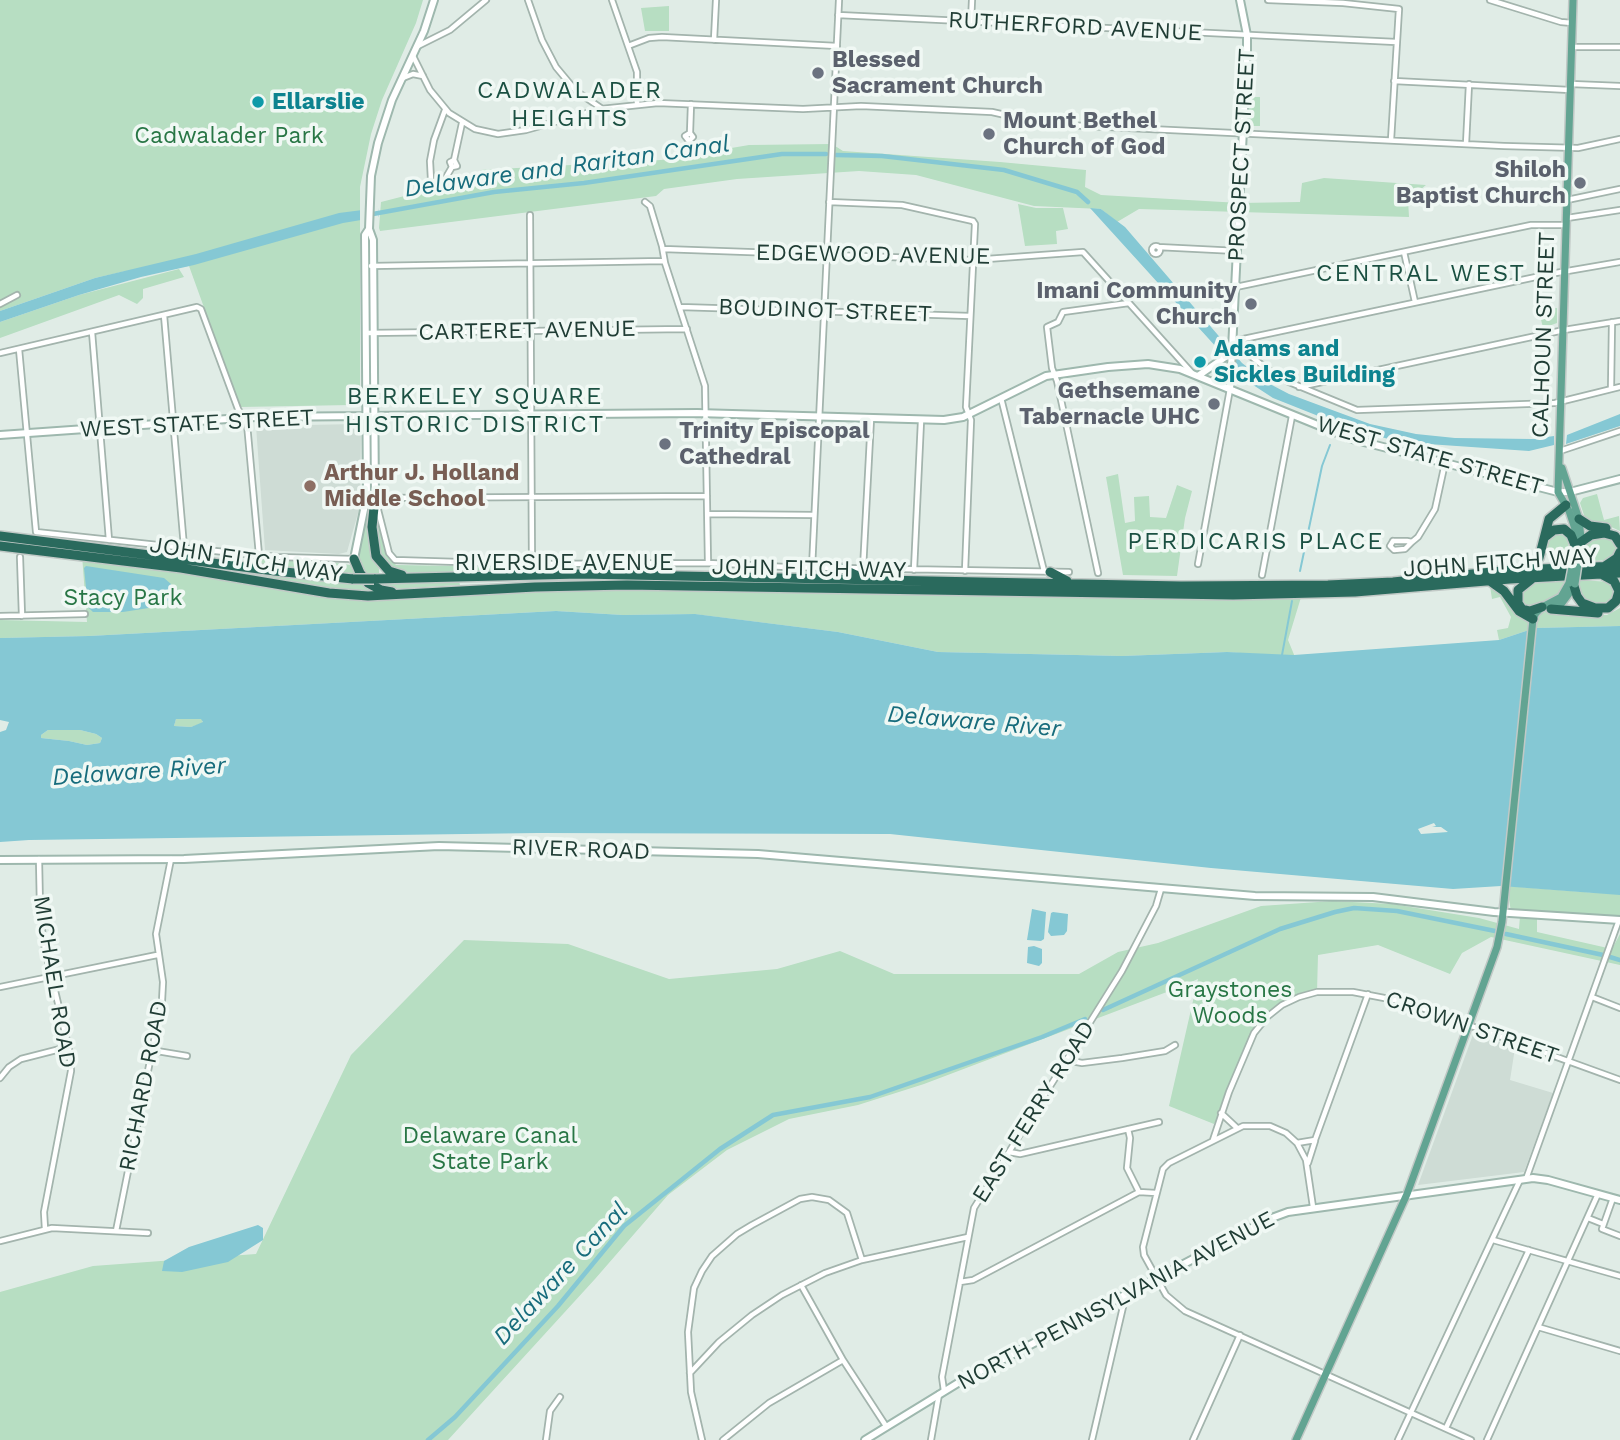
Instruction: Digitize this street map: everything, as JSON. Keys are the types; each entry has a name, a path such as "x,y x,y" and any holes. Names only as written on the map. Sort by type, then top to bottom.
{"highway":[{"path":"375,498 372,527 376,556 389,571 414,578"},
{"path":"1566,505 1549,519 1537,563 1532,574 1521,585 1516,598 1525,610 1533,611 1547,608 1606,613 1614,610 1620,603"},
{"path":"1579,519 1586,525 1611,529 1620,535"},
{"path":"1545,539 1551,531 1561,529 1571,535 1578,544 1591,535 1604,533 1615,536 1620,544"},
{"name":"JOHN FITCH WAY","path":"0,536 353,579 580,574 865,573 1071,577 1181,586 1342,584 1604,570 1620,566"},
{"name":"JOHN FITCH WAY","path":"0,546 204,572 328,593 368,596 627,585 1182,596 1355,592 1489,581 1559,568 1620,573"},
{"path":"184,548 201,556 240,566"},
{"path":"1542,550 1548,562 1559,568"},
{"path":"1573,584 1582,603 1595,608 1608,608 1616,601 1618,588 1604,570 1620,552"},
{"path":"354,559 368,583 381,590 443,593"},
{"path":"494,576 532,564"},
{"path":"841,568 849,573 865,573"},
{"path":"1047,571 1071,577"},
{"path":"1489,581 1504,591 1519,611 1534,620"}],"main road":[{"path":"354,559 367,501 370,333 369,266 365,235 369,229 369,192 374,160 385,121 418,46 434,0"},
{"name":"PROSPECT STREET","path":"1230,389 1247,35 1240,0"},
{"name":"CALHOUN STREET","path":"1573,0 1563,402 1558,492 1573,520 1578,544"},
{"path":"1195,375 1232,352"},
{"name":"WEST STATE STREET","path":"0,435 243,417 707,413 819,415 921,421 954,419 1037,379 1054,374 1128,364 1156,364 1195,375 1352,439 1445,464 1558,492 1570,492 1620,480"},
{"path":"370,416 375,498"},
{"name":"CALHOUN STREET","path":"1560,461 1579,519 1573,584"},
{"path":"1296,1440 1407,1194 1498,942 1534,620 1573,584"},
{"name":"RIVER ROAD","path":"0,860 171,859 439,846 758,854 1161,889 1278,897 1373,897 1503,912 1619,920"},
{"name":"NORTH PENNSYLVANIA AVENUE","path":"865,1440 941,1392 1269,1219 1289,1212 1523,1179 1548,1180 1616,1199"}],"street":[{"path":"418,46 450,30 486,0"},
{"path":"528,0 542,40 556,67 576,91 601,109"},
{"path":"612,0 637,72 637,104"},
{"path":"714,40 716,0"},
{"path":"812,568 839,0"},
{"path":"971,22 972,0"},
{"path":"1268,0 1343,3 1399,9 1391,140"},
{"path":"1490,0 1573,23"},
{"name":"RUTHERFORD AVENUE","path":"838,15 1396,42"},
{"path":"628,46 656,37 837,46"},
{"path":"1572,47 1620,47"},
{"path":"413,56 430,90 445,110 462,123 482,131 505,133 526,130 601,109 637,104 691,104 803,109 833,106 992,113 1045,124 1569,148 1620,139"},
{"path":"402,79 413,74 423,76"},
{"path":"1394,81 1620,86"},
{"path":"1466,144 1469,84"},
{"path":"690,133 691,104"},
{"path":"445,110 434,140 431,180 435,184 448,176 452,167 457,166 454,160 462,123"},
{"path":"1567,202 1620,189"},
{"path":"645,202 650,206 664,261 705,386 708,563"},
{"path":"830,202 902,205 973,221 975,229 966,407 971,420 965,571"},
{"path":"1236,287 1531,225 1620,210"},
{"path":"530,215 532,564"},
{"path":"1158,247 1237,251"},
{"name":"EDGEWOOD AVENUE","path":"663,249 973,260 1083,252 1130,303"},
{"path":"1404,252 1415,303"},
{"path":"369,266 664,261"},
{"path":"1233,342 1565,271 1620,262"},
{"path":"0,304 17,295"},
{"path":"1098,573 1054,374 1047,326 1058,323 1062,313 1130,303 1195,375"},
{"path":"0,353 197,307 203,311 237,408 247,424 259,555"},
{"name":"BOUDINOT STREET","path":"680,307 971,316"},
{"path":"164,315 184,548"},
{"path":"1299,387 1564,330 1620,321"},
{"path":"1611,390 1612,322"},
{"name":"CARTERET AVENUE","path":"370,333 687,329"},
{"path":"92,332 109,540"},
{"path":"1233,342 1267,369 1299,387 1359,410 1563,402 1620,387"},
{"path":"19,349 36,532 259,555 354,559"},
{"path":"1176,368 1181,360"},
{"path":"1198,564 1230,389"},
{"path":"871,419 865,573 914,570 1047,571 1001,397"},
{"path":"1262,575 1292,416"},
{"path":"914,570 921,421"},
{"path":"1561,448 1620,431"},
{"path":"1412,542 1435,509 1445,464"},
{"path":"375,498 707,496"},
{"name":"RIVERSIDE AVENUE","path":"375,498 384,537 394,560 532,564 708,563 841,568"},
{"path":"708,514 814,515"},
{"path":"20,557 22,616"},
{"path":"0,617 85,614"},
{"name":"MICHAEL ROAD","path":"39,859 40,916 71,1063 44,1212 45,1229"},
{"name":"RICHARD ROAD","path":"116,1231 163,992 157,954 157,925 171,859"},
{"name":"EAST FERRY ROAD","path":"931,1440 974,1208 1132,951 1156,906 1161,889"},
{"path":"1398,1440 1523,1179 1569,1062 1619,920"},
{"path":"0,987 157,954"},
{"name":"CROWN STREET","path":"1213,1140 1251,1037 1274,1011 1291,1001 1317,992 1368,994 1405,1002 1620,1080"},
{"path":"1308,1167 1315,1140 1368,994"},
{"path":"1592,997 1620,1008"},
{"path":"1066,1060 1082,1063 1122,1058 1165,1051 1175,1045"},
{"path":"0,1078 21,1059 68,1047"},
{"path":"151,1050 187,1056"},
{"path":"1221,1113 1237,1128"},
{"path":"1009,1152 1020,1154 1159,1122"},
{"path":"1313,1207 1308,1167 1297,1143 1286,1133 1270,1126 1255,1124 1237,1128 1169,1163 1163,1169 1143,1251 1156,1279 1178,1307 1471,1440"},
{"path":"1128,1129 1127,1168 1139,1192"},
{"path":"1297,1143 1315,1140"},
{"path":"960,1282 973,1280 1139,1192 1156,1193"},
{"path":"1487,1440 1598,1194"},
{"path":"702,1440 689,1374 689,1319 694,1288 706,1263 737,1234 800,1199 824,1198 839,1205 846,1213 862,1260"},
{"path":"1616,1199 1603,1224 1603,1230 1620,1236"},
{"path":"1588,1218 1603,1224"},
{"path":"0,1241 45,1229 148,1233"},
{"path":"689,1374 719,1342 751,1315 801,1285 862,1260 968,1237"},
{"path":"1493,1240 1620,1276"},
{"path":"1446,1428 1529,1250"},
{"path":"801,1285 843,1360 886,1426"},
{"path":"1092,1440 1126,1294"},
{"path":"1538,1327 1620,1351"},
{"path":"1193,1440 1240,1335"},
{"path":"723,1440 769,1403 843,1360"},
{"path":"546,1440 550,1410 560,1397"}],"shaded area":[{"name":"Arthur J. Holland Middle School","path":"357,424 361,429 360,506 347,552 339,554 265,550 256,426"},
{"path":"1474,1032 1515,1048 1510,1080 1553,1093 1524,1172 1418,1185"}],"green space":[{"name":"Cadwalader Park","path":"0,0 423,0 416,23 382,100 371,134 360,187 360,403 240,407 189,266 126,271 95,278 0,311"},
{"path":"669,6 669,31 645,31 641,8"},
{"path":"1249,97 1260,97 1260,126 1248,126"},
{"path":"832,144 843,151 1086,170 1085,187 1101,195 1240,203 1300,202 1302,183 1324,178 1426,185 1408,200 1409,217 1139,209 1117,222 1101,209 1034,206 916,175 859,171 737,179 664,189 656,196 380,231 379,228 381,202 471,179 481,170 661,160 749,145"},
{"path":"1018,204 1036,208 1063,208 1068,229 1056,231 1057,244 1025,246"},
{"path":"179,269 184,277 143,289 143,298 137,304 119,295 0,338 0,322 79,295"},
{"path":"1557,308 1557,323 1543,328 1539,311"},
{"path":"1118,474 1125,523 1135,521 1134,497 1149,496 1150,517 1166,518 1177,485 1192,491 1185,518 1177,576 1123,575 1106,477"},
{"path":"1597,494 1604,520 1619,516 1620,531 1586,521 1580,503 1583,498"},
{"path":"369,507 370,552 379,573 363,573 357,558"},
{"path":"375,511 385,552 396,565 515,567 495,572 411,573 395,570 385,564 378,555"},
{"path":"1559,532 1567,535 1568,562 1551,561 1546,554 1549,539"},
{"path":"1594,535 1610,536 1617,546 1616,552 1606,560 1581,562 1586,541"},
{"path":"0,539 313,580 361,583 373,591 337,590 152,560 0,542"},
{"name":"Stacy Park","path":"82,555 349,595 535,587 1302,594 1288,640 1295,657 1227,652 1122,656 938,652 838,632 694,614 623,615 556,611 89,636 0,638 0,620 87,622"},
{"path":"253,557 350,565 354,573 305,571 253,563"},
{"path":"1565,580 1558,594 1535,607 1527,607 1522,603 1521,590 1531,584"},
{"path":"1579,580 1611,582 1616,593 1613,599 1600,605 1590,603 1582,598 1578,590"},
{"path":"459,581 460,585 390,589 373,583"},
{"path":"1490,586 1501,592 1510,608 1528,617 1552,610 1569,614 1607,615 1620,608 1620,626 1535,628 1499,640 1497,630 1508,628 1511,617 1500,597 1492,599"},
{"path":"176,719 202,719 203,723 191,727 174,726"},
{"path":"48,730 80,730 102,738 100,743 87,745 41,738"},
{"path":"1620,884 1620,920 1511,912 1507,886 1597,893"},
{"name":"Delaware Canal State Park","path":"1332,901 1392,904 1479,918 1519,929 1520,916 1537,917 1537,932 1612,949 1620,934 1620,965 1491,937 1462,953 1450,974 1378,945 1318,955 1317,992 1291,1001 1274,1011 1251,1037 1221,1113 1214,1124 1169,1106 1198,979 924,1084 858,1105 789,1119 727,1150 668,1195 448,1440 0,1440 0,1292 93,1266 256,1254 351,1055 464,940 568,944 669,979 777,969 840,951 894,974 1079,974 1118,952 1158,943 1261,906"}],"water":[{"path":"378,208 379,217 343,223 141,277 0,322 0,311 95,278 196,254 339,213"},
{"path":"1090,208 1101,209 1125,227 1242,363 1268,383 1289,394 1370,424 1416,434 1455,438 1533,439 1554,436 1554,445 1529,451 1399,442 1346,427 1273,398 1247,381"},
{"path":"1620,414 1620,426 1566,444 1567,435"},
{"path":"86,566 164,578 171,584 173,595 168,601 155,607 123,612 93,612 88,607"},
{"name":"Delaware River","path":"556,611 623,615 695,614 838,632 938,652 1122,656 1227,652 1294,655 1499,640 1535,628 1620,626 1620,895 1501,886 1453,889 1211,868 890,834 538,833 0,842 0,732 6,730 9,722 0,720 0,638 89,636","holes":["176,719 201,719 203,722 191,727 174,726","48,730 80,730 102,738 100,743 87,745 41,738","1434,823 1436,826 1432,827 1441,827 1448,832 1421,834 1418,829"]},
{"path":"1032,909 1046,912 1044,939 1041,941 1027,940"},
{"path":"1053,912 1068,914 1067,931 1064,935 1051,936 1048,932"},
{"path":"1028,947 1042,949 1042,963 1039,966 1027,963"},
{"path":"258,1225 263,1228 263,1240 228,1262 182,1272 162,1271 164,1261 189,1247"}],"pier":[{"path":"378,206 379,220 360,225 360,209"}],"waterway":[{"name":"Delaware and Raritan Canal","path":"373,214 494,192 584,183 782,154 826,154"},
{"name":"Delaware and Raritan Canal","path":"836,155 882,156 1004,170 1077,192 1088,202"},
{"path":"1300,571 1322,466 1330,445"},
{"path":"1282,655 1292,601"},
{"name":"Delaware Canal","path":"1103,1010 1280,929 1354,908 1397,911 1495,931"},
{"name":"Delaware Canal","path":"1506,934 1603,955"},
{"name":"Delaware Canal","path":"1610,957 1620,960"},
{"name":"Delaware Canal","path":"428,1440 455,1417 558,1306 624,1226 720,1149 773,1115 870,1097 1042,1037 1085,1019"}],"place":[{"name":"Blessed Sacrament Church","path":"818,73"},
{"name":"Ellarslie","path":"258,102"},
{"name":"Mount Bethel Church of God","path":"989,134"},
{"name":"Shiloh Baptist Church","path":"1580,183"},
{"name":"Imani Community Church","path":"1251,304"},
{"name":"Adams and Sickles Building","path":"1200,362"},
{"name":"Gethsemane Tabernacle UHC","path":"1214,404"},
{"name":"Trinity Episcopal Cathedral","path":"665,444"},
{"name":"Arthur J. Holland Middle School","path":"310,486"}],"district":[{"name":"CADWALADER HEIGHTS","path":"570,105"},
{"name":"CENTRAL WEST","path":"1421,274"},
{"name":"BERKELEY SQUARE HISTORIC DISTRICT","path":"475,411"},
{"name":"PERDICARIS PLACE","path":"1256,542"}],"park label":[{"name":"Graystones Woods","path":"1230,1003"}]}
